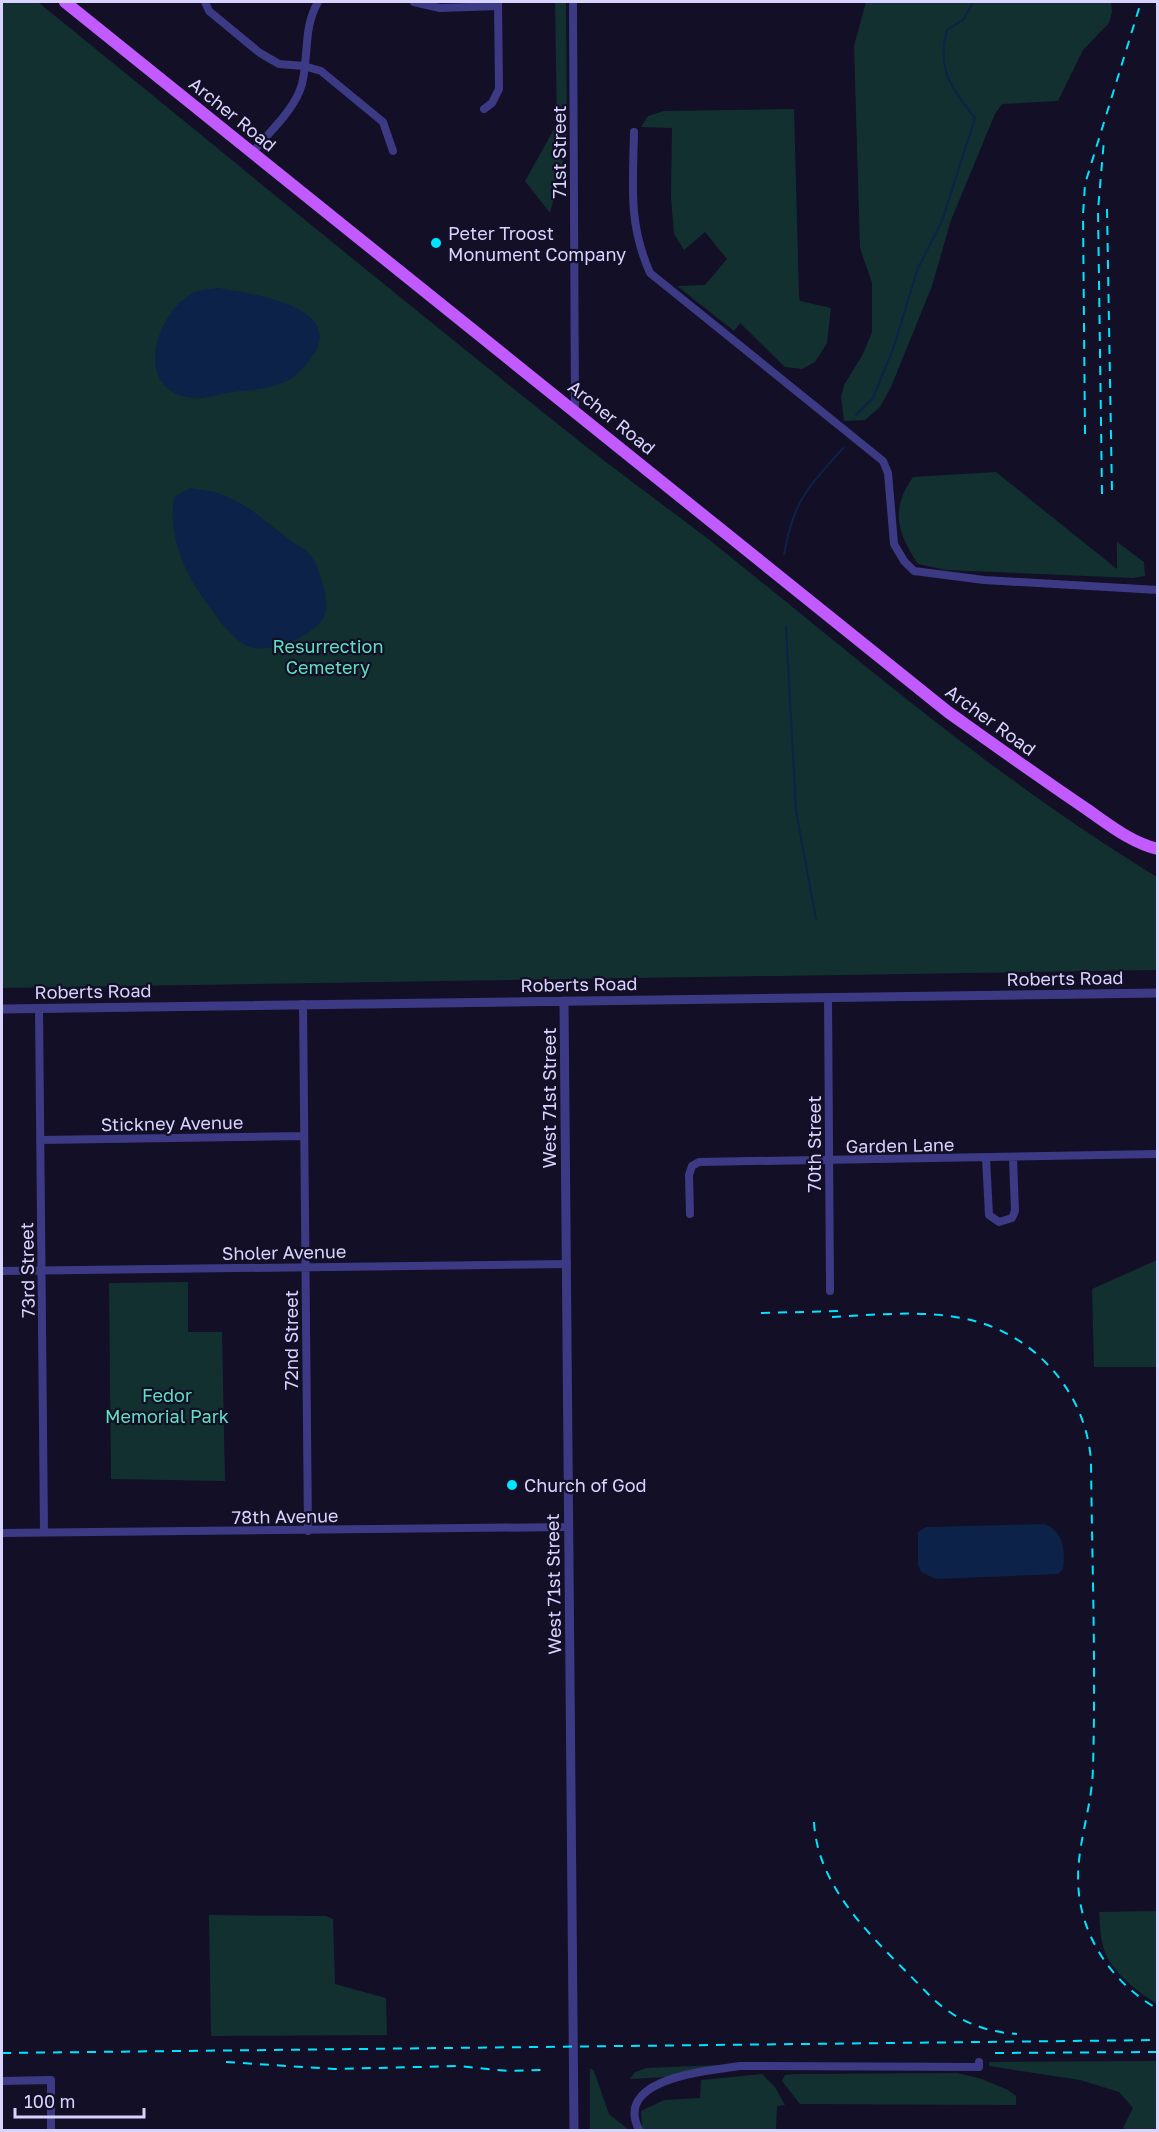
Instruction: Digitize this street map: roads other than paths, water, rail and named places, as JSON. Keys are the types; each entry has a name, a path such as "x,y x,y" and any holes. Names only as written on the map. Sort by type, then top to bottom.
{"main road":[{"name":"Archer Road","path":"65,2 948,712 1021,765 1152,848 1158,861"}],"street":[{"path":"205,2 210,11 260,53 279,64 304,66 321,71 383,122 393,151"},
{"path":"252,153 296,100 302,85 307,28 318,2"},
{"path":"414,2 440,8 498,4 499,89 492,103 484,109"},
{"name":"71st Street","path":"573,2 575,410"},
{"path":"634,132 633,220 639,248 650,273 883,461 888,473 894,544 904,561 914,571 984,580 1158,590"},
{"name":"Roberts Road","path":"2,1009 1158,993"},
{"name":"70th Street","path":"828,997 830,1292"},
{"name":"West 71st Street","path":"564,1001 574,2130"},
{"name":"72nd Street","path":"303,1004 308,1531"},
{"name":"73rd Street","path":"39,1009 44,1532"},
{"name":"Stickney Avenue","path":"41,1140 304,1136"},
{"name":"Garden Lane","path":"690,1214 689,1174 692,1166 699,1162 1158,1154"},
{"path":"986,1158 989,1215 999,1222 1012,1218 1015,1211 1013,1158"},
{"name":"Sholer Avenue","path":"2,1272 567,1264"},
{"name":"78th Avenue","path":"2,1533 569,1527"},
{"path":"639,2130 634,2122 633,2106 640,2093 668,2081 708,2070 740,2066 979,2067 979,2062"},
{"path":"2,2081 51,2080 51,2130"}],"water":[{"path":"218,288 249,293 287,304 304,312 315,322 320,336 315,352 301,370 287,381 270,387 202,398 192,398 173,392 161,381 156,366 156,350 160,332 169,316 181,302 195,292"},
{"path":"190,488 210,491 231,498 257,514 309,554 320,575 326,603 323,618 316,627 294,641 268,648 247,646 229,632 196,588 184,564 175,537 174,497"},
{"path":"1044,1524 1055,1531 1062,1542 1064,1562 1063,1569 1058,1574 936,1579 921,1572 918,1564 918,1532 926,1527"}],"waterway":[{"path":"856,415 873,398 893,349 918,268 942,221 975,118 953,88 945,68 944,56 947,30 964,19 973,2"},
{"path":"784,554 793,520 804,495 843,448"},
{"path":"786,627 796,811 816,919"}],"railway":[{"path":"1085,434 1083,215 1085,184 1141,2"},
{"path":"1102,494 1098,210 1104,140"},
{"path":"1107,209 1112,493"},
{"path":"761,1313 842,1311"},
{"path":"832,1317 929,1314 961,1318 986,1325 1010,1335 1032,1350 1050,1367 1066,1388 1078,1410 1087,1435 1091,1461 1094,1690 1092,1786 1079,1858 1079,1895 1088,1930 1111,1970 1145,2001 1158,2009"},
{"path":"814,1822 818,1848 827,1873 840,1896 856,1918 893,1959 931,1997 950,2012 993,2031 1017,2034"},
{"path":"2,2053 1158,2040"},
{"path":"995,2053 1158,2052"},
{"path":"226,2062 334,2069 458,2066 508,2071 545,2070"}],"place":[{"name":"Peter Troost Monument Company","path":"436,243"},
{"name":"Church of God","path":"512,1485"}],"park label":[{"name":"Resurrection Cemetery","path":"328,656"},
{"name":"Fedor Memorial Park","path":"167,1405"}]}
